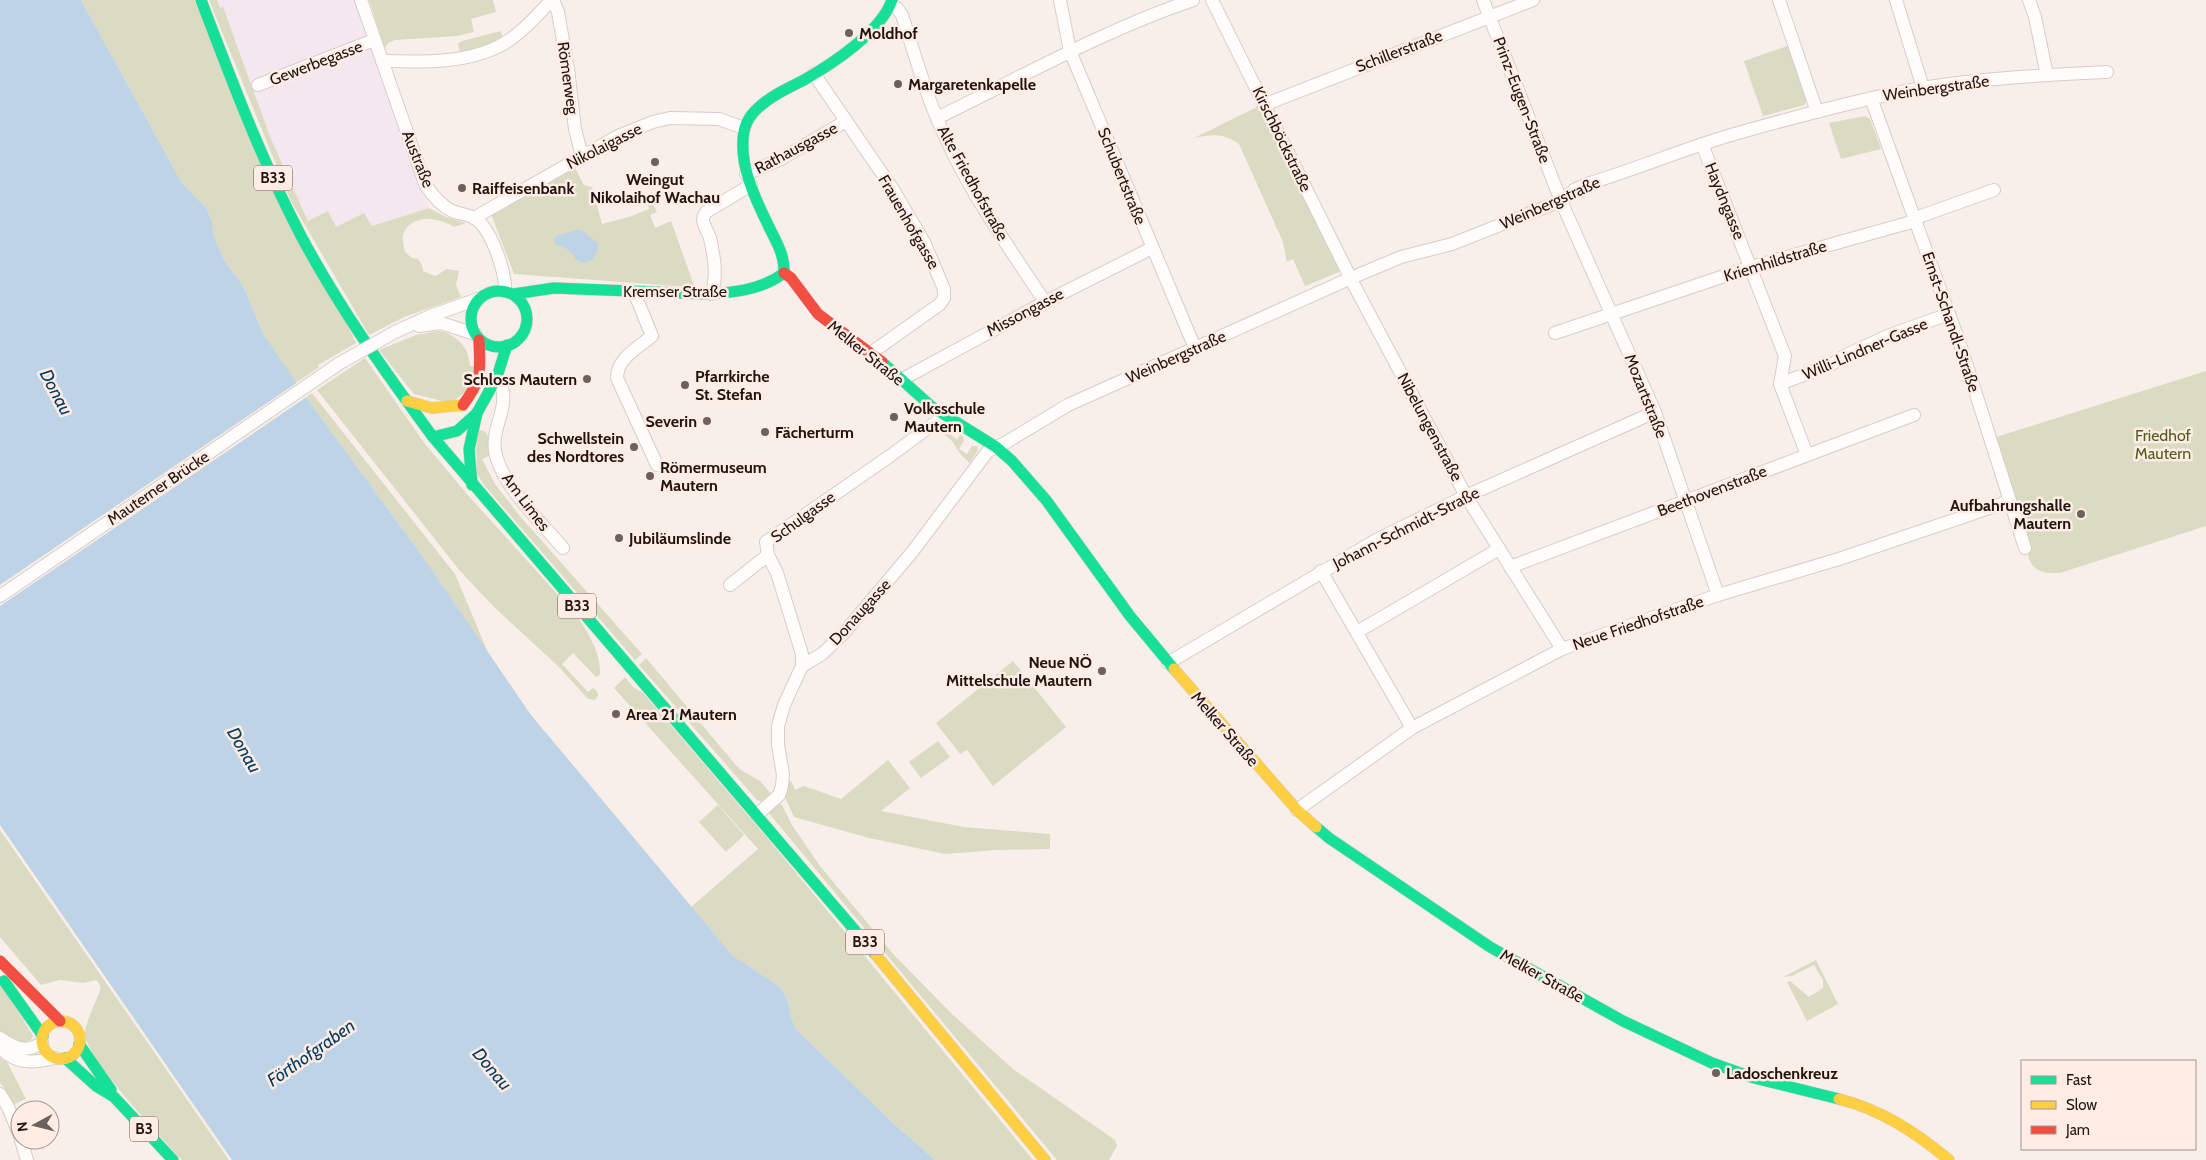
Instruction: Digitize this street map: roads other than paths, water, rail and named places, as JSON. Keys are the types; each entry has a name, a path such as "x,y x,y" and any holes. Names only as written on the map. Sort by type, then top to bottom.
{"main road":[{"name":"B33","path":"202,0 242,107 285,204 339,301 380,365 406,401 473,486 757,814 928,1017 1045,1160"},
{"path":"784,273 785,260 749,180 742,147 744,128 748,119 757,109 814,74 866,35 878,23 891,2"},
{"name":"Melker Straße","path":"784,273 791,278 818,314 871,353 944,416 996,447 1024,474 1046,500 1124,609 1168,663 1296,810 1329,838 1490,947 1673,1046 1754,1078 1859,1104 1899,1123 1922,1138 1949,1160"},
{"name":"Kremser Straße","path":"510,292 554,288 711,294 756,287 780,277 784,273"},
{"name":"Kremser Straße","path":"535,305 592,290"},
{"path":"433,437 464,405 474,390 480,376 477,337 471,316 478,300 486,295 510,292 522,300 535,305 527,317 524,332 520,337 507,345 493,346 477,337"},
{"path":"473,486 468,450 469,438 477,413 497,377 507,345"},
{"path":"406,401 432,408 464,405"},
{"path":"433,437 457,431 477,413"},
{"name":"B3","path":"0,960 38,1002 60,1021 71,1024 76,1029 80,1038 79,1044 105,1079 114,1097"},
{"name":"B3","path":"0,976 42,1039 48,1054 60,1058 96,1086 114,1097 173,1160"},
{"path":"42,1039 49,1026 60,1021"},
{"path":"60,1058 74,1053 79,1044"}],"street":[{"name":"Austraße","path":"361,0 425,184 440,204 474,218 488,232 510,292"},
{"path":"382,61 460,58 481,53 503,44 524,28 553,0"},
{"name":"Römerweg","path":"553,0 558,12 568,69 575,130 582,156"},
{"name":"Schubertstraße","path":"1060,0 1070,51 1195,348"},
{"path":"937,118 1070,51 1152,14 1193,0"},
{"name":"Kirschböckstraße","path":"1212,0 1266,104 1351,278"},
{"name":"Prinz-Eugen-Straße","path":"1484,0 1561,201"},
{"name":"Schillerstraße","path":"1266,104 1533,0"},
{"path":"1779,0 1817,112"},
{"path":"1896,0 1923,88"},
{"path":"2030,0 2047,75"},
{"name":"Alte Friedhofstraße","path":"891,2 902,15 937,118 977,198 1044,302"},
{"name":"Gewerbegasse","path":"258,85 374,40"},
{"name":"Weinbergstraße","path":"996,447 1068,406 1351,278 1401,257 1452,244 1561,201 1574,190 1590,183 1702,144 1871,98 1923,88 2047,75 2107,72"},
{"name":"Frauenhofgasse","path":"814,74 894,191 924,242 944,289 944,298 940,304 871,353"},
{"name":"Ernst-Schandl-Straße","path":"1871,98 1949,314 2025,548"},
{"name":"Nikolaigasse","path":"474,218 618,136 653,122 670,118 719,119 744,128"},
{"name":"Rathausgasse","path":"711,294 715,284 714,258 703,220 706,212 749,180 846,121"},
{"name":"Haydngasse","path":"1702,144 1752,266 1785,356 1780,384"},
{"name":"Kriemhildstraße","path":"1555,333 1752,266 1915,221 1922,216 1994,190"},
{"name":"Mozartstraße","path":"1561,201 1654,412 1718,595"},
{"name":"Missongasse","path":"901,380 1044,302 1152,248"},
{"name":"Nibelungenstraße","path":"1351,278 1466,496 1562,649"},
{"path":"634,292 652,336 622,360 617,369 617,378 657,465"},
{"name":"Mauterner Brücke","path":"0,596 340,363 430,316 478,300"},
{"name":"Willi-Lindner-Gasse","path":"1780,384 1832,364 1844,356 1890,335 1949,314"},
{"path":"399,331 441,323 477,337"},
{"name":"Am Limes","path":"497,377 504,390 504,398 498,423 495,450 503,472 532,512 563,548"},
{"path":"1780,384 1807,455"},
{"path":"464,405 498,423"},
{"name":"Johann-Schmidt-Straße","path":"1168,663 1378,539 1466,496 1654,412"},
{"name":"Beethovenstraße","path":"1510,567 1914,415"},
{"name":"Schulgasse","path":"802,666 802,654 777,573 768,555 766,542 944,416"},
{"name":"Donaugasse","path":"802,666 822,654 843,634 914,550 986,453 996,447"},
{"name":"Neue Friedhofstraße","path":"1296,810 1412,728 1562,649 1718,595 1839,559 2010,501"},
{"path":"1357,632 1499,549"},
{"path":"730,585 768,555"},
{"path":"1321,571 1412,728"},
{"path":"757,814 779,795 782,786 783,775 778,745 778,726 784,705 802,666"},
{"path":"0,1038 16,1048 24,1049 32,1049 42,1039"},
{"path":"0,1047 18,1060 35,1062 60,1058"},
{"path":"0,1094 10,1112"}],"water":[{"path":"0,0 81,0 182,183 206,208 212,221 214,236 224,260 243,286 263,333 306,397 423,557 531,715 732,955 780,987 788,1001 791,1017 796,1029 891,1121 935,1160 232,1160 0,825"},
{"path":"581,230 598,243 594,259 588,262 578,261 567,249 555,244 556,236"}],"place":[{"name":"Moldhof","path":"849,33"},
{"name":"Margaretenkapelle","path":"898,84"},
{"name":"Weingut Nikolaihof Wachau","path":"655,162"},
{"name":"Raiffeisenbank","path":"462,188"},
{"name":"Schloss Mautern","path":"587,379"},
{"name":"Pfarrkirche St. Stefan","path":"685,385"},
{"name":"Volksschule Mautern","path":"894,417"},
{"name":"Severin","path":"707,421"},
{"name":"Fächerturm","path":"765,432"},
{"name":"Schwellstein des Nordtores","path":"634,447"},
{"name":"Römermuseum Mautern","path":"650,476"},
{"name":"Aufbahrungshalle Mautern","path":"2081,514"},
{"name":"Jubiläumslinde","path":"619,538"},
{"name":"Neue NÖ Mittelschule Mautern","path":"1102,671"},
{"name":"Area 21 Mautern","path":"616,714"},
{"name":"Ladoschenkreuz","path":"1716,1073"}],"water label":[{"name":"Donau","path":"56,392"},
{"name":"Donau","path":"244,750"},
{"name":"Förthofgraben","path":"311,1053"},
{"name":"Donau","path":"492,1069"}],"park label":[{"name":"Friedhof Mautern","path":"2163,444"}]}
